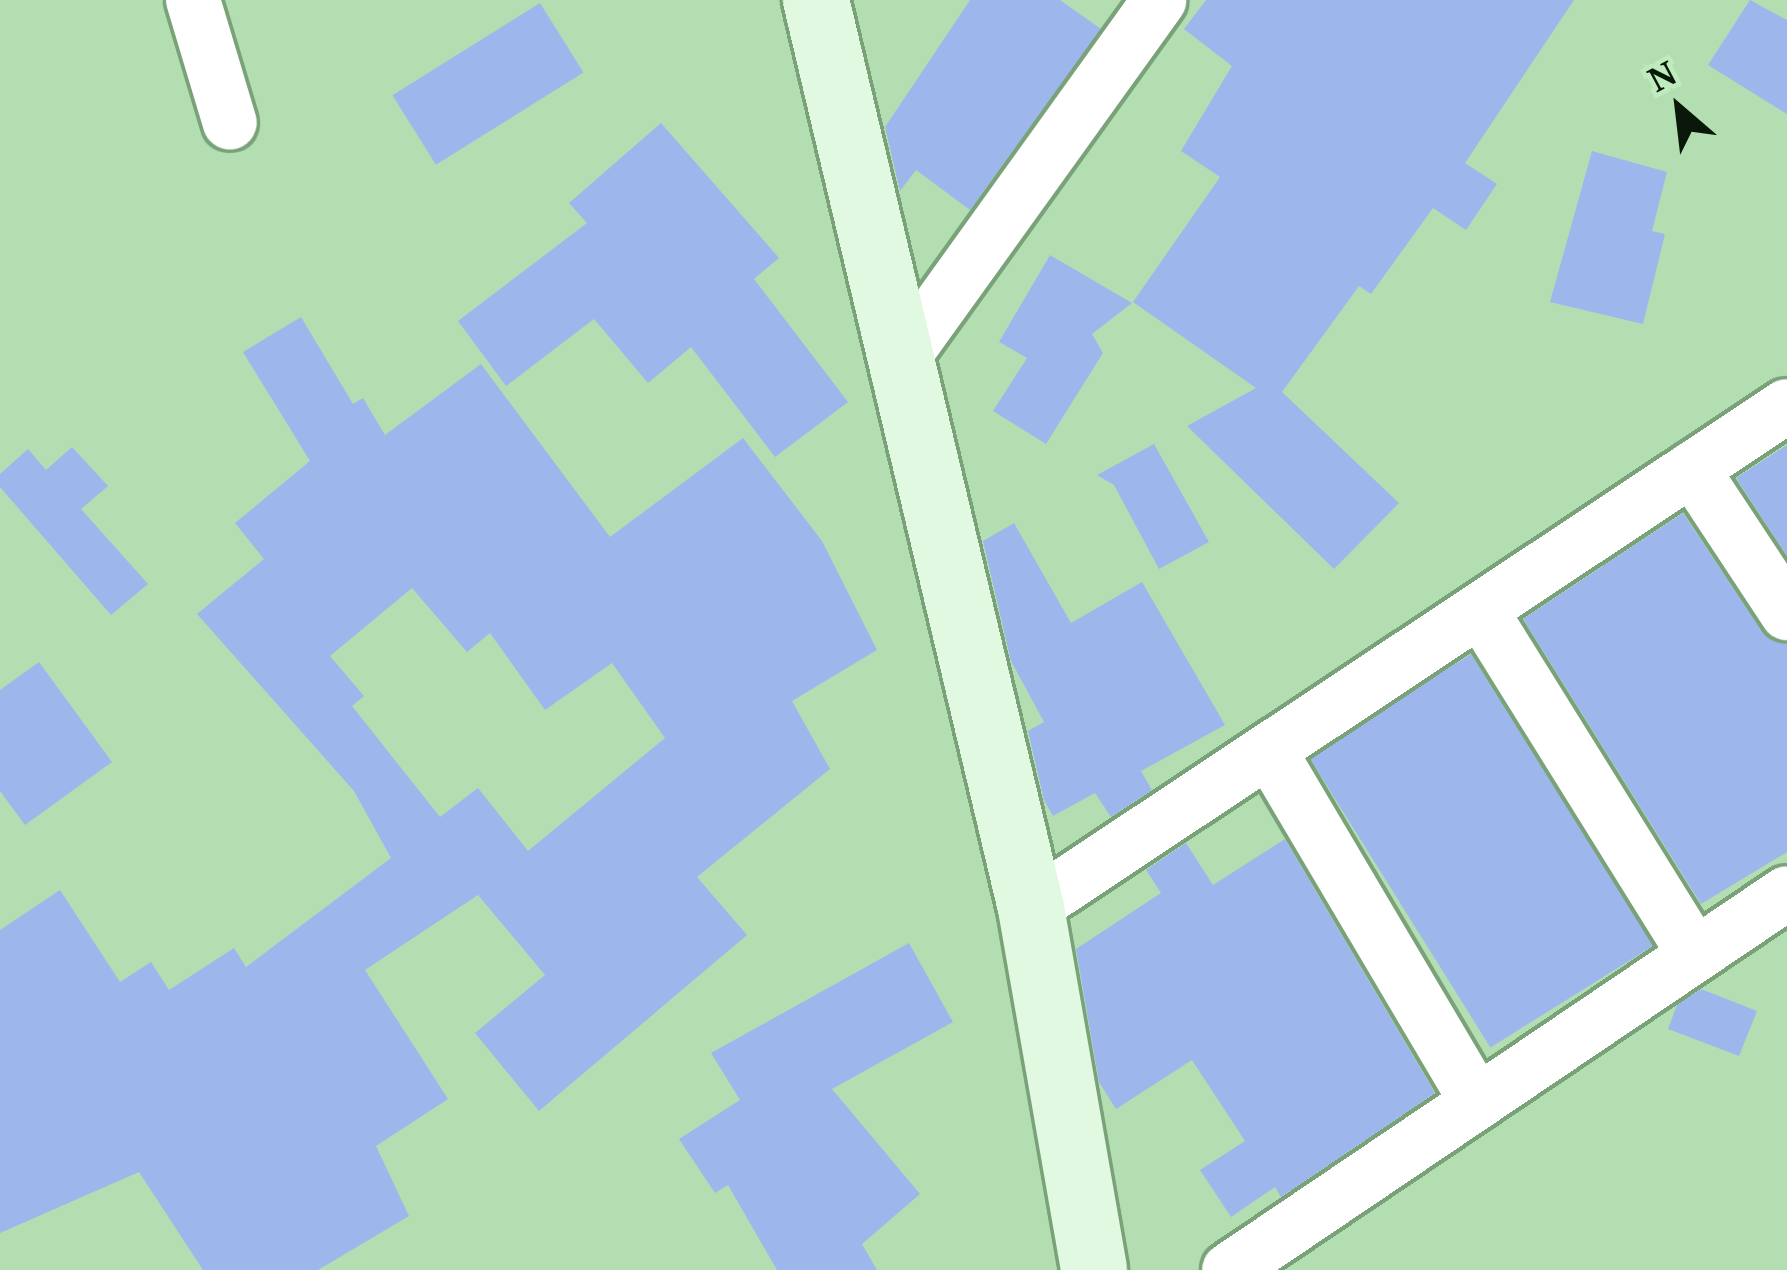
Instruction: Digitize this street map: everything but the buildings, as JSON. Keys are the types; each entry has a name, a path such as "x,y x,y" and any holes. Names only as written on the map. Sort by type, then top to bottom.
{"street":[{"path":"193,0 230,123"},
{"path":"816,0 898,364 1031,908 1094,1270"},
{"path":"898,364 1160,0"},
{"path":"1031,908 1787,406"},
{"path":"1692,469 1787,613"},
{"path":"1481,611 1695,956"},
{"path":"1270,752 1477,1102"},
{"path":"1229,1270 1787,893"}]}
